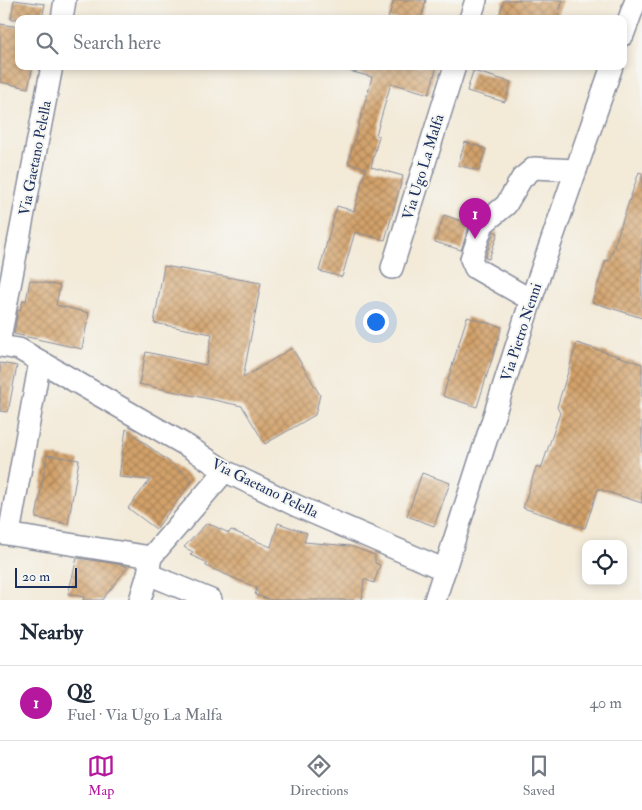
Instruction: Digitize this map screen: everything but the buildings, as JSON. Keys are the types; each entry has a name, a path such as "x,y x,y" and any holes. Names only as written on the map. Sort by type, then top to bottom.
{"street":[{"path":"63,15 65,0"},
{"path":"471,15 476,0"},
{"path":"627,24 636,0"},
{"name":"Via Gaetano Pelella","path":"0,338 51,70"},
{"name":"Via Ugo La Malfa","path":"392,268 454,70"},
{"name":"Via Pietro Nenni","path":"435,600 530,300 611,70"},
{"path":"530,300 476,268 471,259 482,224 506,205 522,178 534,168 576,170"},
{"name":"Via Gaetano Pelella","path":"0,346 19,349 189,447 225,471 297,506 445,570"},
{"path":"40,361 5,534 150,565 210,600"},
{"path":"140,600 150,565 225,471"}],"place":[{"name":"Q8","path":"475,239"}]}
